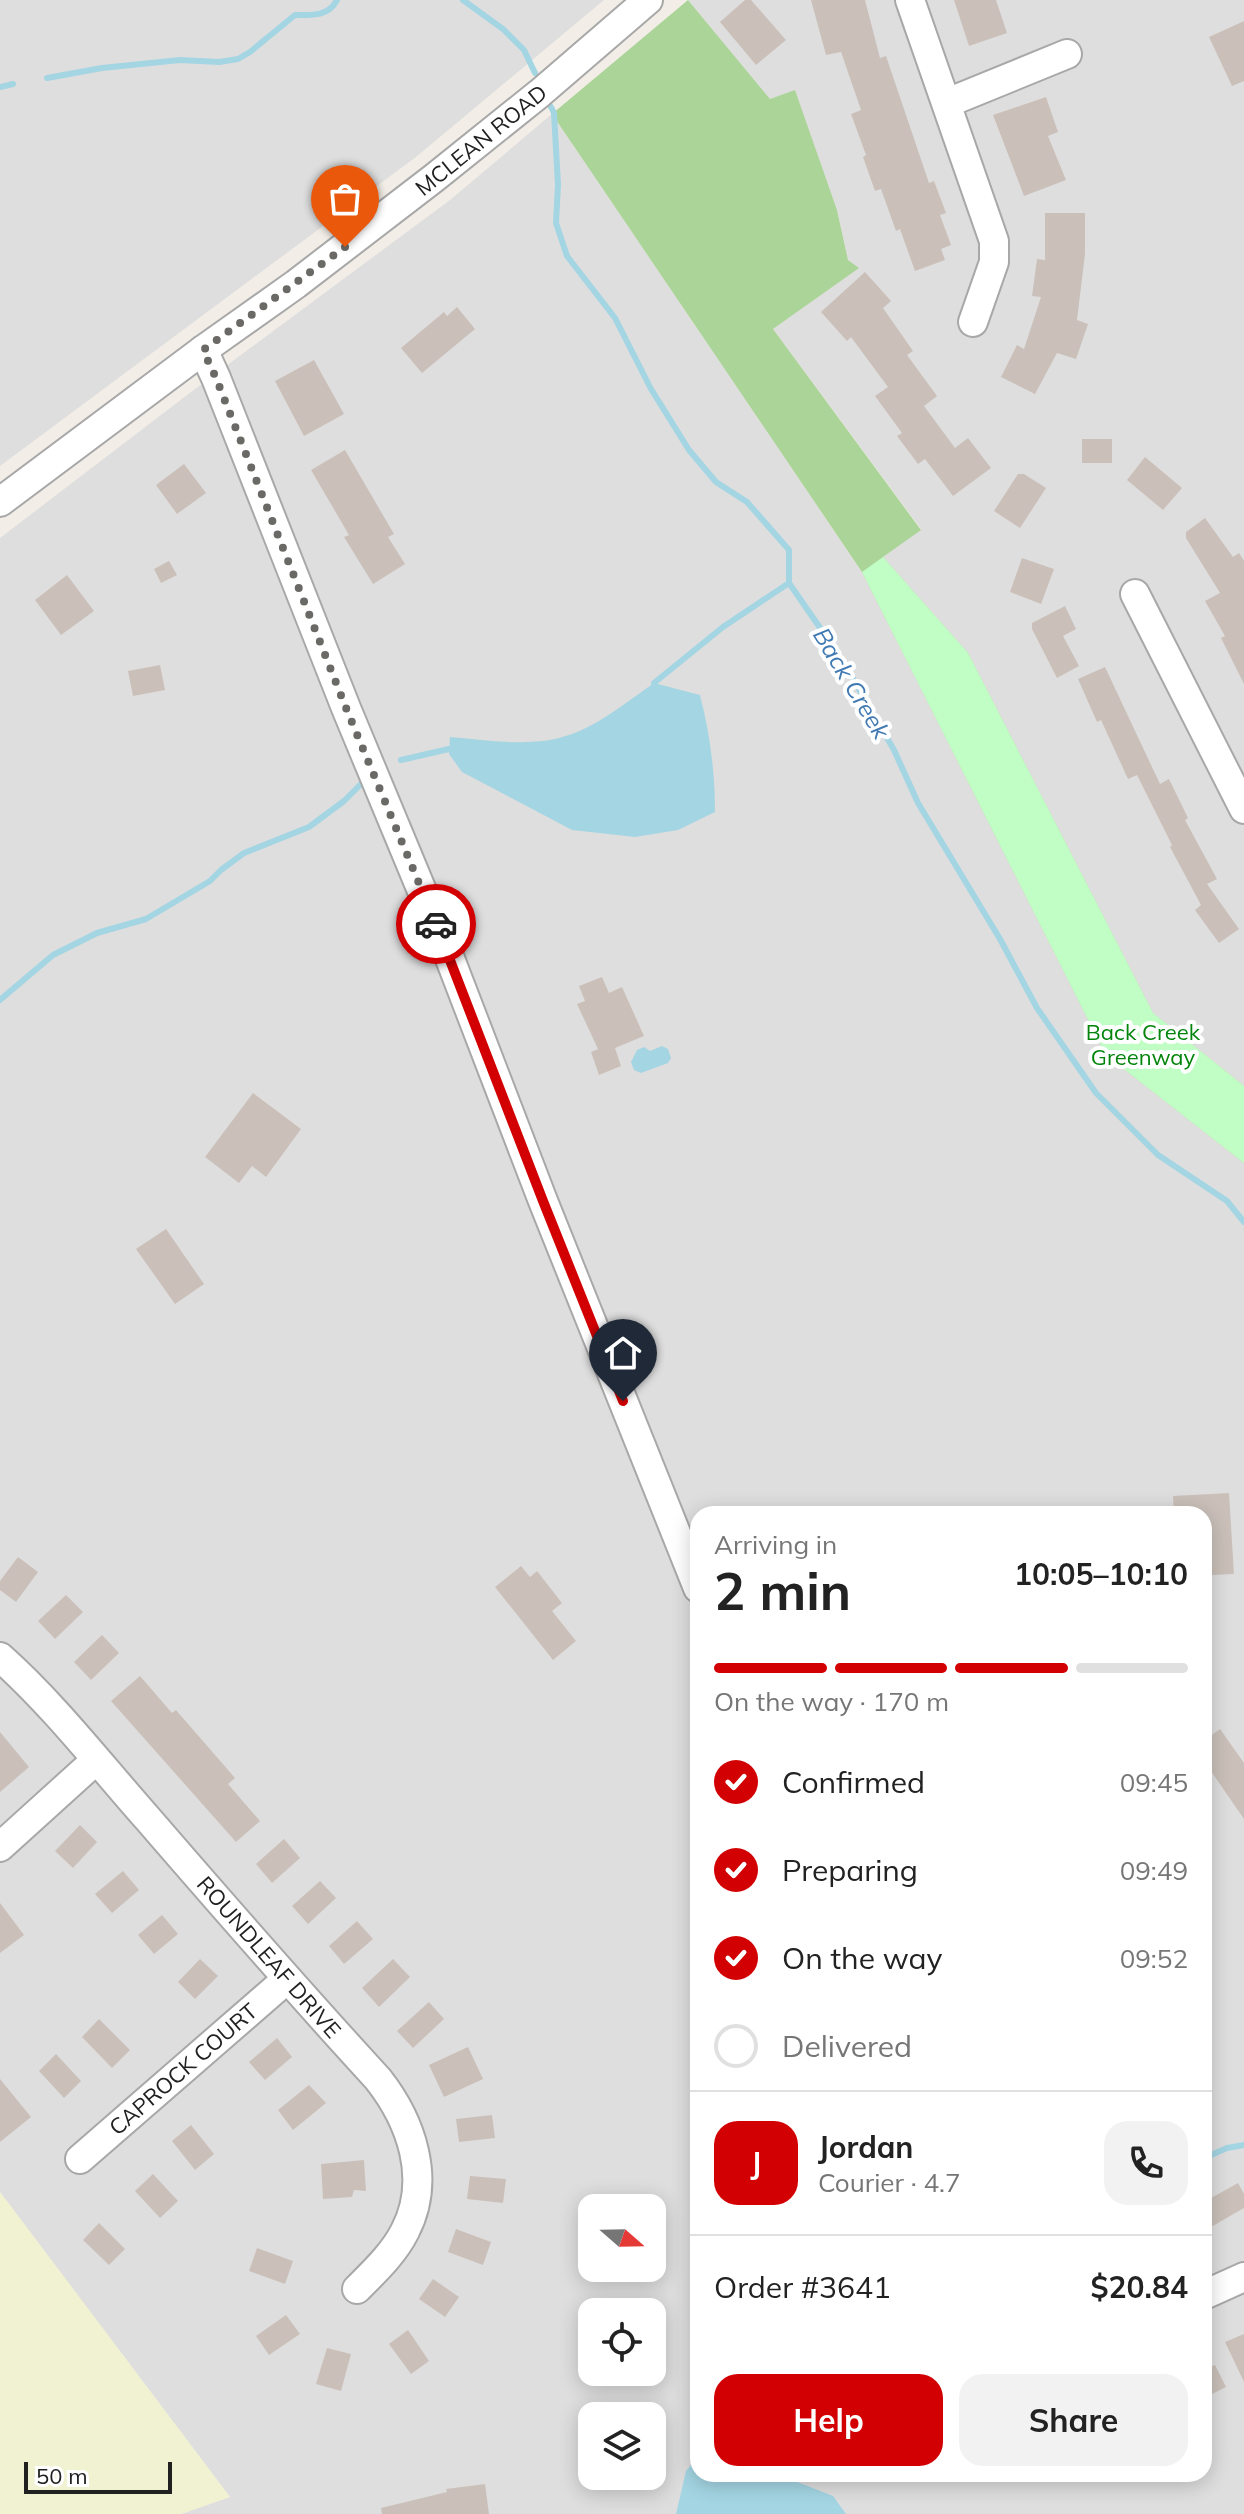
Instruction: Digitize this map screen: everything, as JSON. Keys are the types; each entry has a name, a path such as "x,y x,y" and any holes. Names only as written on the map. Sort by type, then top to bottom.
{"street":[{"name":"MCLEAN ROAD","path":"0,502 434,178 540,93 648,0"},
{"path":"910,0 994,241 994,262 973,322"},
{"path":"947,103 1067,54"},
{"path":"203,350 447,951 690,1568"},
{"path":"1135,594 1244,809"},
{"name":"ROUNDLEAF DRIVE","path":"0,1657 96,1760 391,2096 407,2124 416,2161 418,2190 406,2230 382,2264 357,2289"},
{"path":"0,1847 96,1760"},
{"name":"CAPROCK COURT","path":"80,2159 287,1979"},
{"path":"1212,2291 1244,2277"}],"shaded area":[{"path":"0,0 604,0 416,157 0,466"},
{"path":"688,0 1244,0 1244,1086 1153,1013 968,653 883,557 921,529 773,329 858,268 848,260 837,210 795,91 770,99"},
{"path":"552,114 862,572 1106,1055 1244,1163 1244,2514 181,2514 230,2497 0,2192 0,538 450,200"}],"green space":[{"path":"688,0 770,99 795,90 837,210 848,260 859,268 773,329 921,530 883,557 968,653 1153,1013 1244,1086 1244,1163 1106,1055 862,572 552,114"},
{"name":"Back Creek Greenway","path":"883,557 968,653 1153,1013 1244,1086 1244,1163 1106,1055 862,572"},
{"path":"0,2192 230,2497 181,2514 0,2514"}],"water":[{"path":"654,683 700,695 709,739 715,812 678,830 635,837 572,830 462,772 449,754 450,737 525,742 569,735 602,719"},
{"path":"662,1046 668,1049 671,1058 668,1063 641,1073 634,1070 631,1062 637,1050 644,1047 650,1051"},
{"path":"690,2466 690,2482 797,2482 833,2496 846,2514 676,2514 686,2471"}],"building":[{"path":"745,0 751,0 786,40 756,65 720,22"},
{"path":"811,0 865,0 880,58 886,56 929,183 934,181 946,213 940,215 951,245 941,249 945,260 915,271 900,229 896,231 881,189 875,191 863,157 866,155 851,114 861,110 841,52 826,55"},
{"path":"954,0 996,0 1007,33 969,46"},
{"path":"1244,21 1244,81 1232,86 1209,37"},
{"path":"1046,97 1058,132 1048,136 1066,180 1024,196 993,115"},
{"path":"1045,213 1085,213 1085,254 1077,320 1088,324 1076,359 1057,353 1035,394 1001,377 1017,345 1024,349 1041,297 1032,296 1037,259 1045,260"},
{"path":"865,272 891,301 883,308 913,351 907,355 937,396 924,406 955,448 968,438 991,468 953,496 925,459 918,464 897,436 902,433 875,396 888,387 851,337 847,341 821,312"},
{"path":"457,307 475,329 422,373 401,348 444,312 447,316"},
{"path":"314,360 344,414 304,436 275,381"},
{"path":"1082,439 1112,439 1112,463 1082,463"},
{"path":"345,450 394,534 388,537 405,564 373,584 344,537 349,535 311,470"},
{"path":"1145,457 1182,488 1163,510 1127,480"},
{"path":"184,464 206,493 177,514 156,485"},
{"path":"1018,474 1024,474 1046,488 1020,528 994,511"},
{"path":"1205,518 1233,557 1239,553 1244,561 1244,684 1221,638 1225,636 1205,601 1220,593 1186,538 1186,532"},
{"path":"1022,558 1054,569 1041,604 1010,592"},
{"path":"169,561 177,575 161,583 154,569"},
{"path":"67,575 94,611 61,635 35,600"},
{"path":"1065,606 1076,629 1063,636 1079,666 1057,678 1032,629 1032,623"},
{"path":"160,665 165,690 133,696 128,671"},
{"path":"1105,667 1160,784 1169,779 1188,818 1185,820 1217,879 1207,884 1239,929 1219,943 1195,910 1201,905 1137,775 1128,779 1078,679"},
{"path":"602,977 609,993 622,987 644,1036 615,1048 621,1066 599,1075 591,1052 598,1049 577,1004 585,1001 579,986"},
{"path":"253,1093 301,1129 266,1177 252,1166 239,1183 205,1157"},
{"path":"166,1229 204,1284 175,1304 136,1249"},
{"path":"1229,1493 1234,1574 1212,1575 1212,1506 1174,1506 1173,1496"},
{"path":"18,1557 38,1572 16,1602 0,1590 0,1581"},
{"path":"521,1566 530,1577 537,1571 562,1603 552,1611 576,1641 553,1660 495,1587"},
{"path":"66,1595 83,1612 55,1639 38,1621"},
{"path":"102,1635 119,1653 91,1680 74,1662"},
{"path":"140,1676 172,1713 176,1710 235,1778 228,1784 260,1821 236,1842 111,1701"},
{"path":"1220,1729 1244,1763 1244,1819 1212,1773 1212,1735"},
{"path":"0,1732 29,1767 0,1792"},
{"path":"80,1825 97,1842 73,1868 55,1851"},
{"path":"284,1839 300,1858 272,1883 256,1864"},
{"path":"123,1871 139,1890 112,1913 95,1894"},
{"path":"320,1881 336,1898 308,1924 292,1906"},
{"path":"0,1903 24,1935 0,1953"},
{"path":"162,1915 178,1934 154,1954 138,1935"},
{"path":"357,1921 373,1939 344,1964 329,1946"},
{"path":"200,1959 218,1976 195,1999 178,1982"},
{"path":"393,1959 410,1977 379,2007 362,1988"},
{"path":"429,2002 444,2019 413,2048 397,2031"},
{"path":"99,2019 130,2050 112,2068 82,2037"},
{"path":"277,2038 292,2057 265,2080 249,2062"},
{"path":"468,2047 483,2079 444,2097 429,2065"},
{"path":"56,2054 81,2081 64,2098 39,2071"},
{"path":"0,2079 31,2117 0,2142"},
{"path":"309,2085 326,2103 293,2130 278,2110"},
{"path":"492,2115 495,2138 459,2142 456,2119"},
{"path":"191,2125 214,2154 195,2170 172,2141"},
{"path":"364,2160 366,2191 354,2190 352,2197 323,2199 321,2164"},
{"path":"153,2174 178,2201 160,2218 135,2191"},
{"path":"470,2176 506,2179 503,2203 467,2199"},
{"path":"1238,2183 1244,2194 1244,2208 1212,2226 1212,2198"},
{"path":"99,2223 125,2249 109,2265 83,2240"},
{"path":"456,2229 491,2242 483,2265 448,2252"},
{"path":"257,2248 293,2261 285,2284 249,2271"},
{"path":"433,2279 459,2297 445,2317 419,2299"},
{"path":"286,2315 300,2334 269,2355 256,2336"},
{"path":"408,2330 429,2361 411,2374 389,2344"},
{"path":"1244,2334 1244,2382 1225,2342"},
{"path":"327,2348 351,2354 341,2391 316,2384"},
{"path":"1215,2365 1226,2387 1212,2394 1212,2366"},
{"path":"485,2484 489,2514 382,2514 381,2508 447,2492 446,2489"}],"waterway":[{"path":"47,78 102,68 180,60 219,62 238,59 295,15 324,12 337,0"},
{"name":"Back Creek","path":"463,0 503,29 524,50 535,73"},
{"path":"0,87 13,84"},
{"name":"Back Creek","path":"551,107 554,113 558,185 556,223 567,256 615,318 651,389 689,450 716,482 747,502 789,550 789,583 841,658 894,750 918,803 1000,939 1037,1008 1096,1093 1158,1155 1227,1201 1244,1222"},
{"path":"655,688 654,683 723,627 789,583"},
{"path":"401,760 449,749 456,751"},
{"path":"0,1000 53,955 97,933 146,919 210,881 244,853 309,827 344,801 365,780"},
{"path":"1212,2155 1244,2145"}],"way so far":[{"path":"345,247 203,350 436,924"}],"route":[{"path":"436,924 623,1401"}]}
